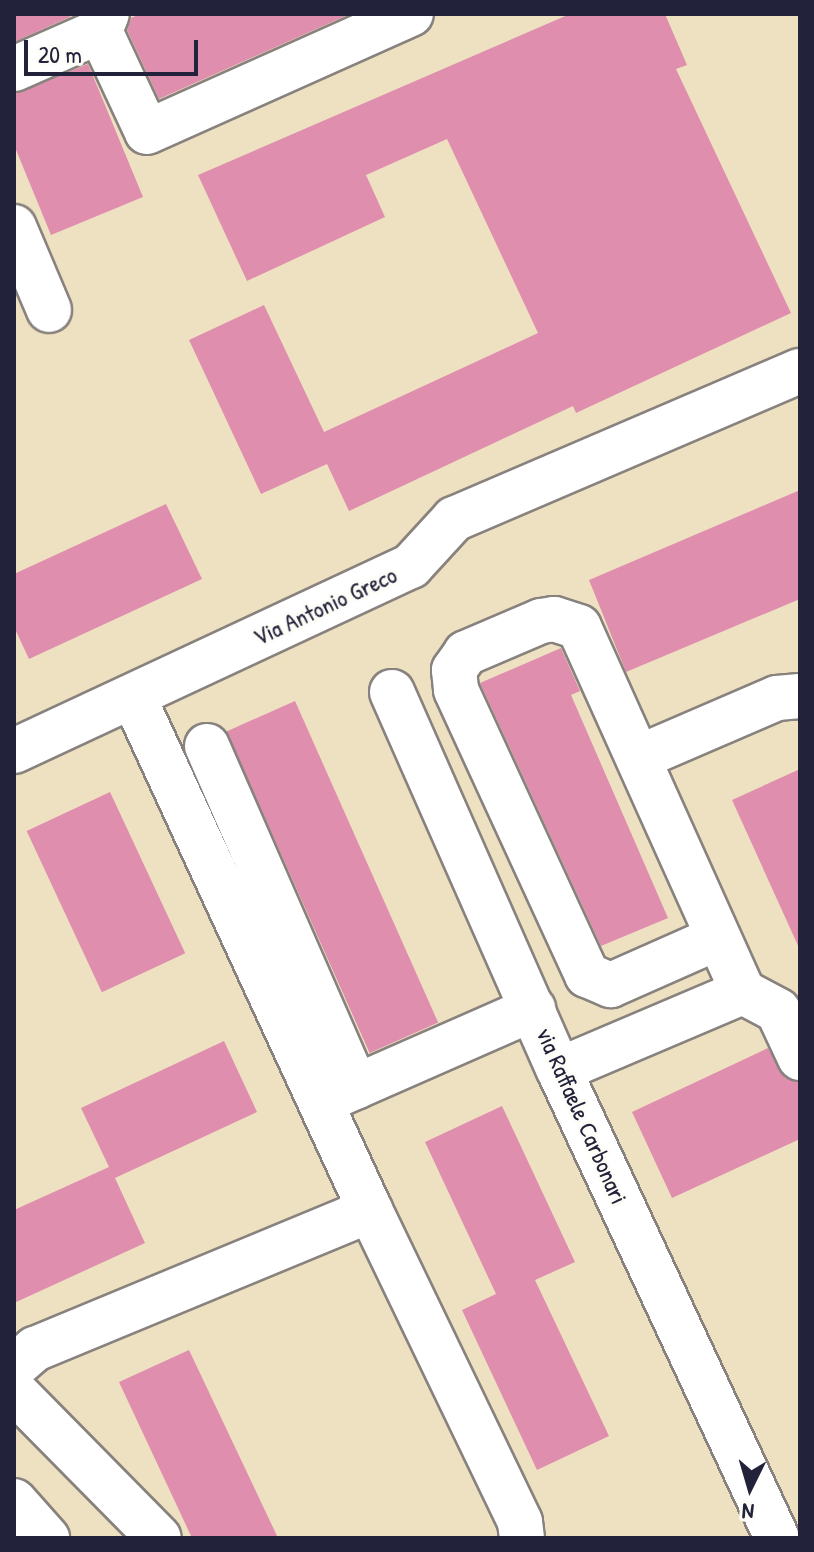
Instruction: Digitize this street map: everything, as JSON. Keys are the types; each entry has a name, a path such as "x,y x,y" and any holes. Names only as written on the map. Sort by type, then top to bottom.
{"street":[{"path":"14,69 104,22 147,132 411,14"},
{"path":"14,227 49,310"},
{"name":"Via Antonio Greco","path":"14,751 134,698 411,566 454,519 800,371"},
{"path":"717,938 611,985 587,975 456,690 458,660 541,621 554,619 579,627 743,992 778,1011 800,1058"},
{"name":"via Raffaele Carbonari","path":"392,692 559,1070 779,1533"},
{"path":"640,757 777,698 800,696"},
{"path":"134,698 338,1095"},
{"path":"207,746 338,1095 370,1210 520,1522 522,1538"},
{"path":"559,1070 743,992"},
{"path":"338,1095 533,1009"},
{"path":"14,1367 35,1349 370,1210"},
{"path":"14,1391 159,1538"},
{"path":"14,1501 47,1538"}],"building":[{"path":"14,14 68,14 70,17 14,42"},
{"path":"140,14 350,14 159,99 127,30 131,18"},
{"path":"570,14 665,14 687,65 676,69 791,313 576,413 573,406 349,511 327,464 261,494 189,340 264,305 324,432 538,333 447,139 366,175 385,217 247,281 198,175"},
{"path":"88,64 143,197 51,235 14,145 14,94"},
{"path":"800,490 800,599 626,672 589,580"},
{"path":"166,504 202,579 29,659 14,627 14,574"},
{"path":"561,648 580,691 571,695 668,918 601,946 480,683"},
{"path":"295,701 438,1023 370,1053 226,732"},
{"path":"800,769 800,950 732,800"},
{"path":"110,792 185,953 102,992 27,831"},
{"path":"224,1041 257,1112 115,1178 145,1243 14,1303 14,1210 109,1167 81,1108"},
{"path":"768,1048 785,1078 800,1083 800,1139 672,1198 632,1112"},
{"path":"502,1106 575,1262 535,1280 609,1436 537,1470 462,1310 496,1294 425,1142"},
{"path":"189,1350 278,1538 192,1538 119,1382"}]}
